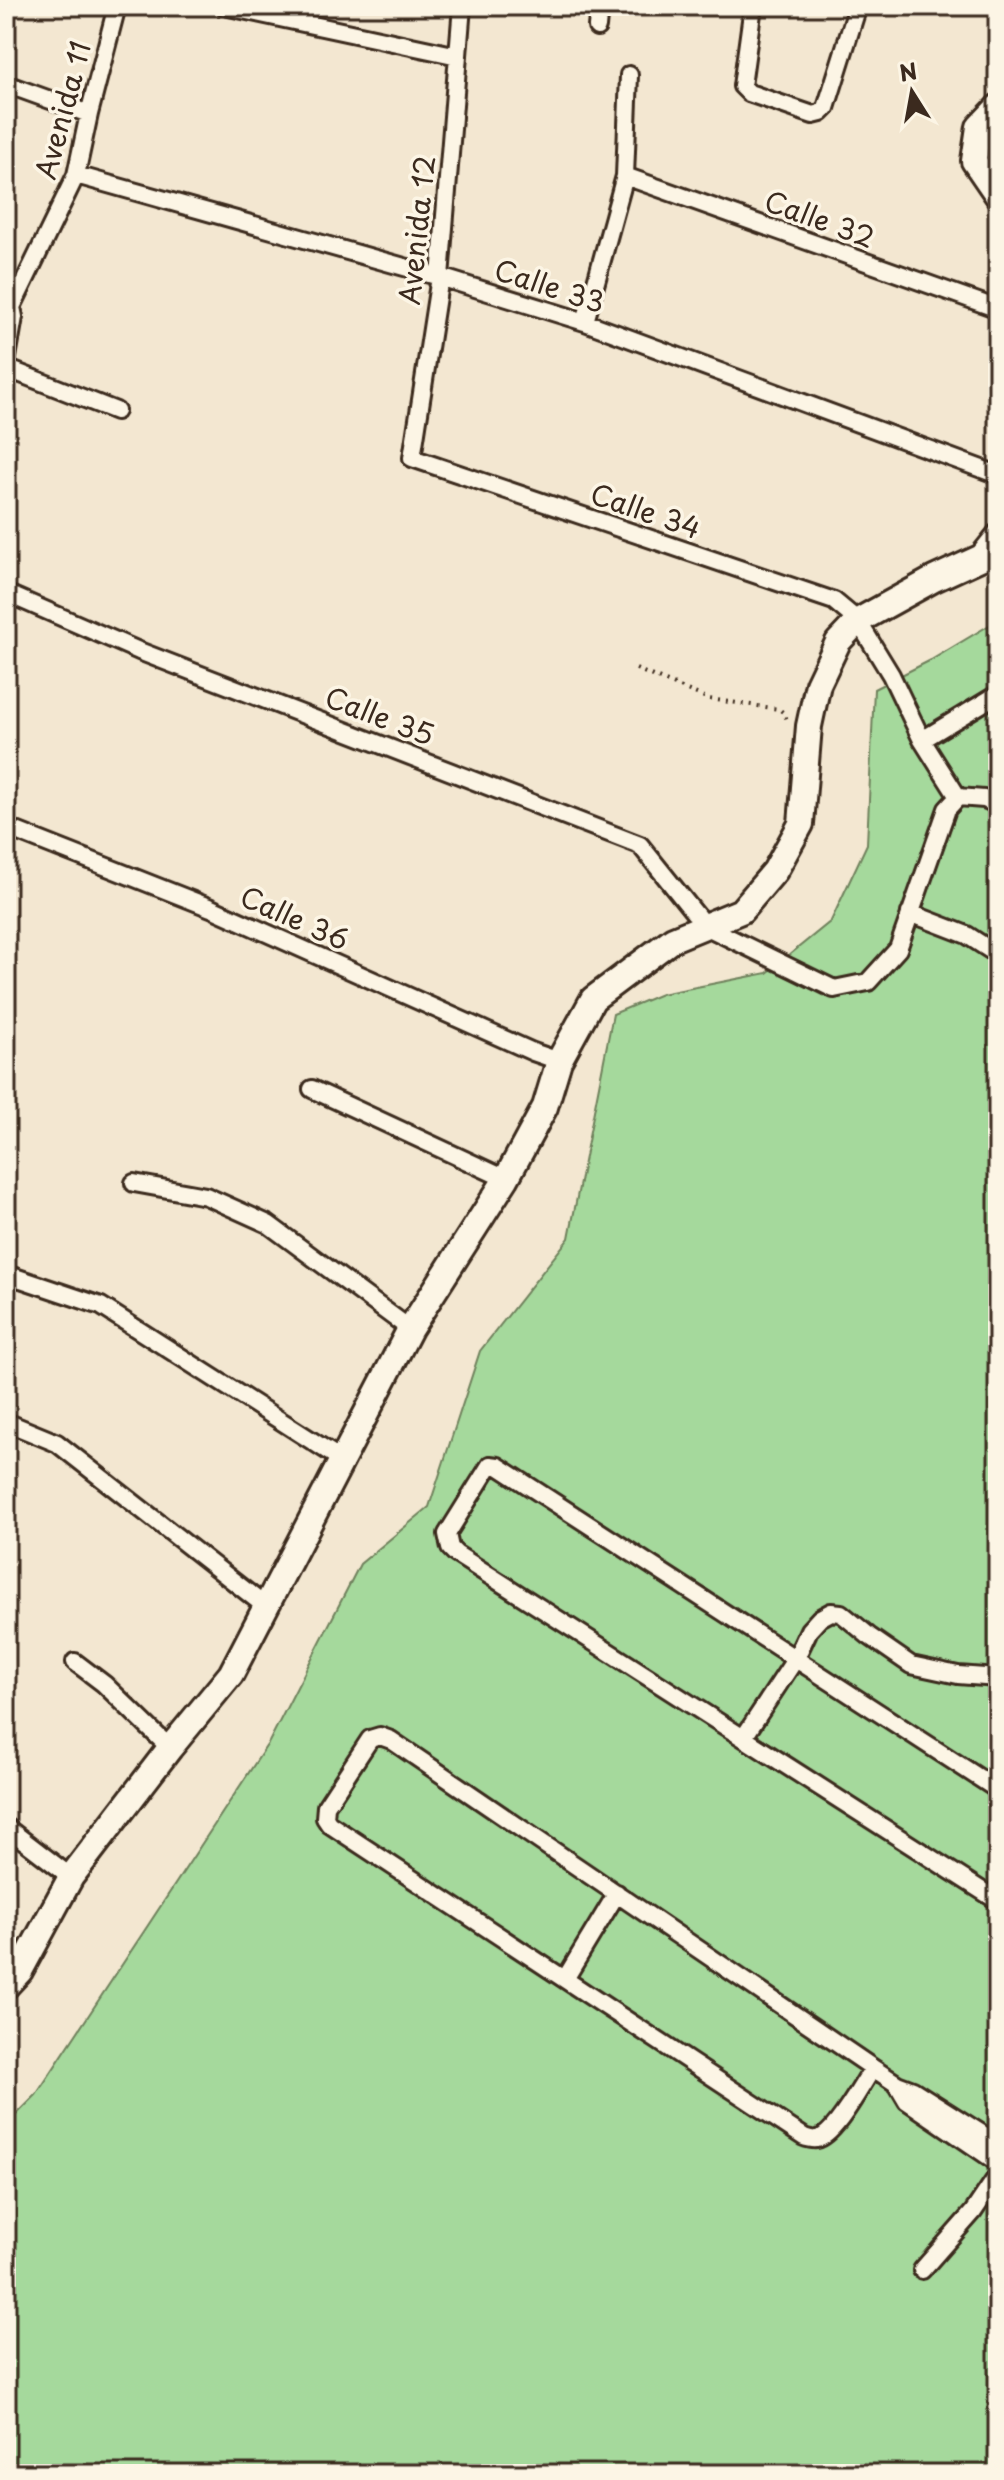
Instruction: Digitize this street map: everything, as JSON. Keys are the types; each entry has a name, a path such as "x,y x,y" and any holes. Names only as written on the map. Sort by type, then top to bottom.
{"street":[{"name":"Avenida 11","path":"9,307 76,175 117,6"},
{"path":"224,6 458,56"},
{"name":"Avenida 12","path":"412,458 440,277 462,6"},
{"path":"597,27 599,6"},
{"path":"753,6 742,86 749,93 813,115 826,108 858,6"},
{"path":"585,322 625,176 629,75"},
{"path":"6,84 89,114"},
{"path":"998,107 979,127 974,161 998,196"},
{"name":"Calle 33","path":"76,175 440,277 585,322 998,475"},
{"name":"Calle 32","path":"625,176 998,309"},
{"path":"9,307 14,317 6,366 116,411"},
{"name":"Calle 34","path":"412,458 834,601 858,621"},
{"path":"6,1986 20,1971 71,1877 231,1674 410,1329 506,1179 545,1107 559,1061 593,999 673,939 741,911 775,871 801,824 809,726 818,684 838,642 858,621 934,579 982,557 998,537"},
{"name":"Calle 35","path":"6,593 139,651 640,845 705,926"},
{"path":"858,621 891,675 922,740 958,797"},
{"path":"922,740 998,694"},
{"path":"705,926 834,989 868,982 898,949 947,809 958,797"},
{"path":"958,797 984,799 998,805"},
{"name":"Calle 36","path":"6,827 211,908 559,1061"},
{"path":"910,913 967,935 998,955"},
{"path":"312,1089 506,1179"},
{"path":"134,1183 206,1196 268,1224 410,1329"},
{"path":"6,1274 101,1306 342,1460"},
{"path":"6,1422 57,1443 265,1606"},
{"path":"998,1790 498,1466 490,1465 447,1534 450,1548 998,1901"},
{"path":"744,1737 796,1658 809,1630 831,1612 841,1613 911,1665 958,1675 998,1678"},
{"path":"75,1662 104,1684 170,1748"},
{"path":"873,2068 835,2126 816,2140 804,2137 329,1824 325,1818 326,1806 370,1739 380,1736 391,1740 897,2084 913,2090 998,2144"},
{"path":"6,1827 71,1877"},
{"path":"565,1979 617,1893"},
{"path":"897,2084 907,2101 998,2163"},
{"path":"922,2270 973,2212 998,2175"}],"path":[{"path":"636,669 709,699 779,709 788,722"}],"green space":[{"path":"998,620 998,2474 6,2474 6,2125 36,2095 269,1742 360,1564 429,1507 480,1351 569,1238 613,1014 661,994 767,973 831,921 867,844 874,689"}]}
